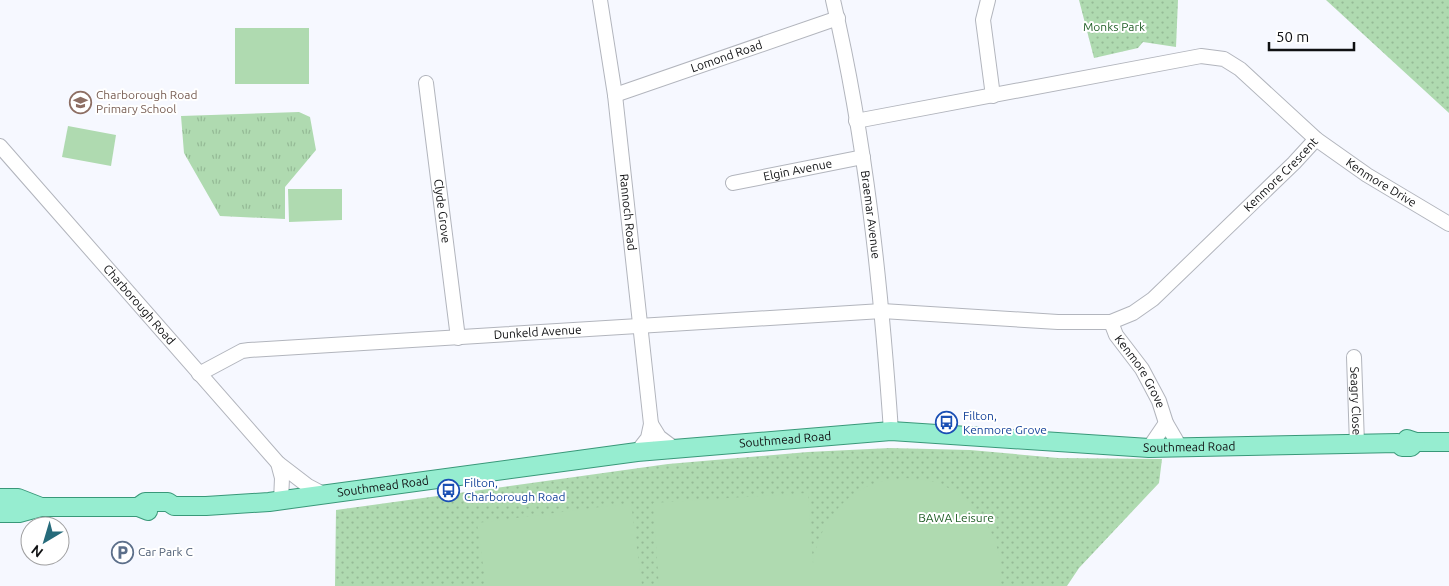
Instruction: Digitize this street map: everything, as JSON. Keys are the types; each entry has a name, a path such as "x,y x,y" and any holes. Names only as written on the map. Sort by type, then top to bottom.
{"main road":[{"name":"Southmead Road","path":"0,513 19,513 41,507 138,507 146,502 168,502 174,506 281,501 638,452 891,431 1149,448 1449,442"},
{"name":"Southmead Road","path":"0,498 18,498 41,507"}],"street":[{"name":"Rannoch Road","path":"600,0 615,95 651,424 648,438 638,452"},
{"name":"Braemar Avenue","path":"834,0 863,157 882,311 891,431"},
{"path":"988,0 983,20 993,96"},
{"name":"Lomond Road","path":"615,95 838,18"},
{"name":"Kenmore Crescent","path":"856,121 1201,56 1224,58 1240,69 1316,139 1294,163 1153,299 1133,314 1111,322 1058,322 882,311"},
{"name":"Clyde Grove","path":"426,83 458,338"},
{"name":"Kenmore Drive","path":"1316,139 1367,175 1449,224"},
{"name":"Charborough Road","path":"0,146 278,462 308,486 325,495"},
{"name":"Elgin Avenue","path":"733,183 863,157"},
{"name":"Dunkeld Avenue","path":"199,374 234,355 249,350 882,311"},
{"name":"Kenmore Grove","path":"1111,322 1116,335 1142,369 1151,385 1159,401 1166,423 1180,447"},
{"name":"Seagry Close","path":"1354,357 1357,444"},
{"name":"Kenmore Grove","path":"1149,448 1166,423"},
{"path":"651,424 659,437 675,449"},
{"path":"278,462 282,478 281,501"}],"green space":[{"name":"Monks Park","path":"1079,0 1178,0 1176,47 1143,42 1138,48 1094,58"},
{"path":"1326,0 1449,0 1449,113"},
{"path":"235,28 309,28 309,84 235,84"},
{"path":"299,112 310,117 316,150 285,187 285,219 220,216 184,153 181,116"},
{"path":"68,126 116,135 111,166 62,157"},
{"path":"288,189 342,189 342,220 289,222"},
{"name":"BAWA Leisure","path":"890,448 970,450 1058,458 1162,459 1159,483 1079,568 1067,586 335,586 336,510 668,464 808,452"},
{"path":"903,478 930,481 949,488 975,509 986,522 999,553 1001,569 999,586 659,586 653,503 808,493 813,563 825,526 840,506 850,497 873,484"},
{"path":"631,503 642,586 486,586 477,523"}],"place":[{"name":"Charborough Road Primary School","path":"80,102"},
{"name":"Filton, Kenmore Grove","path":"947,423"},
{"name":"Filton, Charborough Road","path":"448,490"},
{"name":"Car Park C","path":"122,552"}]}
